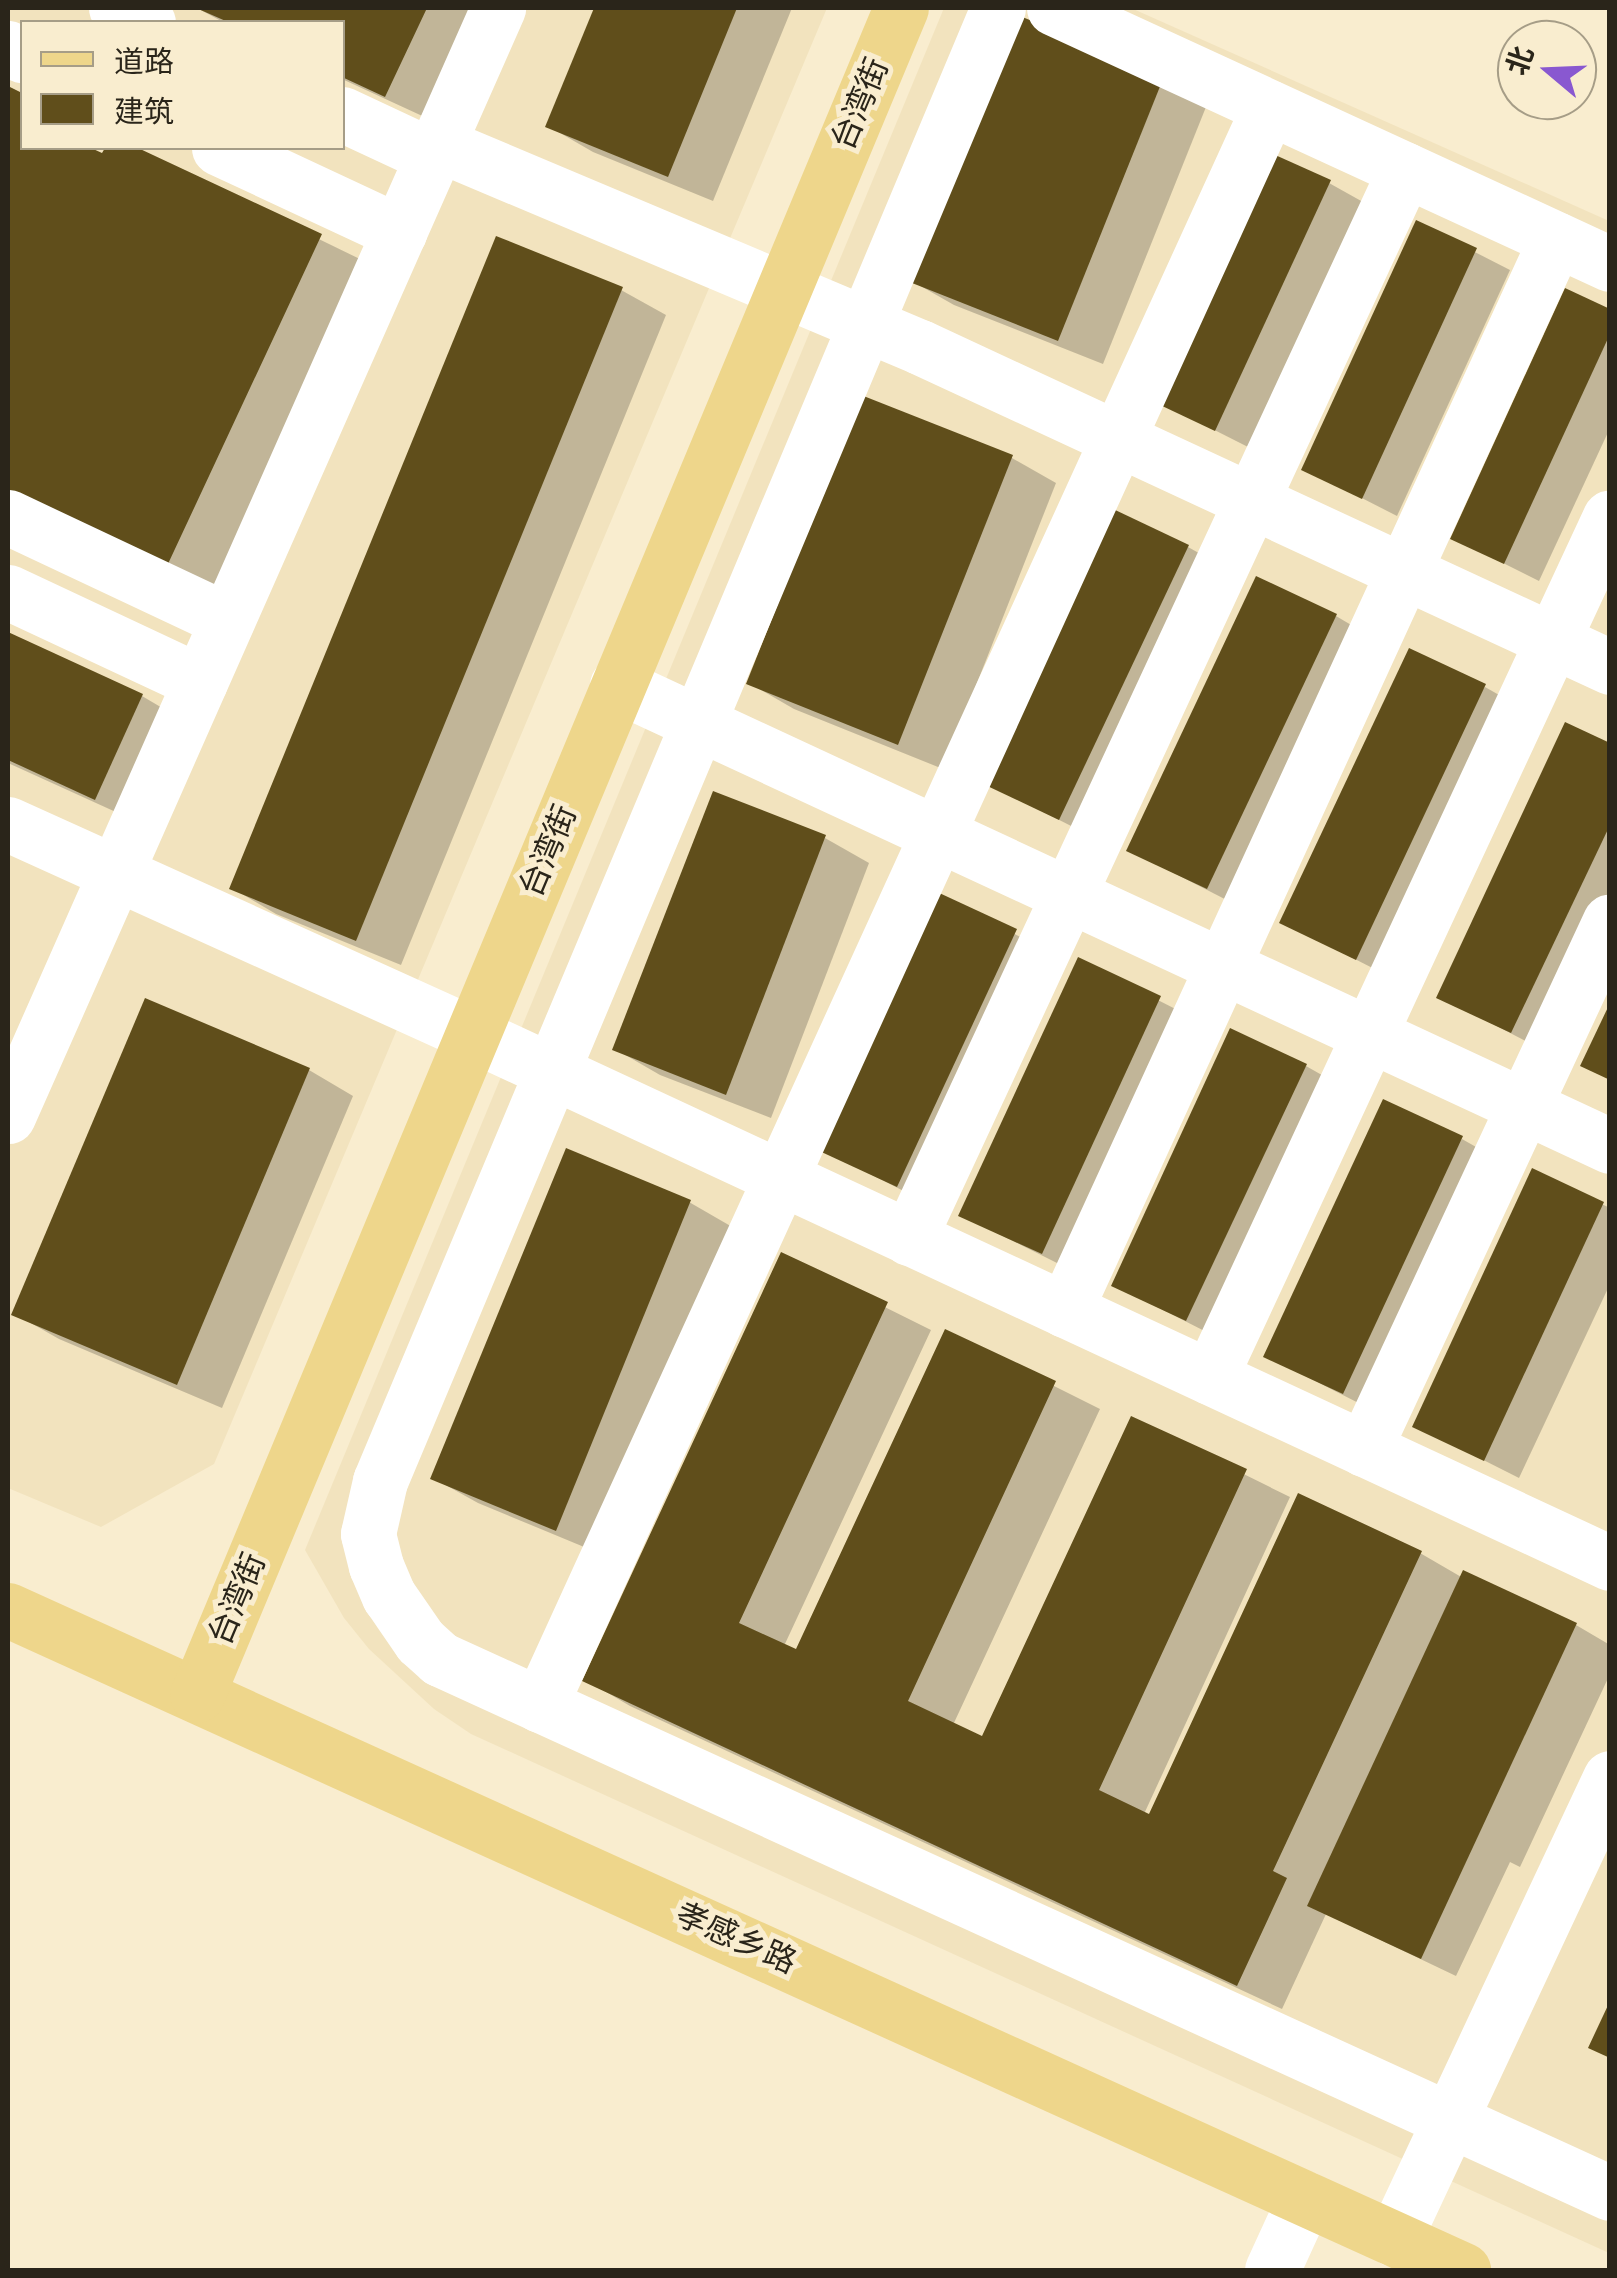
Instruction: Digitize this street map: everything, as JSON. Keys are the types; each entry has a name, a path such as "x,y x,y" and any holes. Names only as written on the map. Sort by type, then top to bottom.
{"main road":[{"name":"台湾街","path":"197,1695 901,8"},
{"name":"孝感乡路","path":"8,1610 1463,2270"}],"street":[{"path":"116,8 143,20"},
{"path":"8,1116 498,8"},
{"path":"998,8 380,1480 368,1534 389,1596 420,1640 440,1659 1610,2194"},
{"path":"1054,8 1610,264"},
{"path":"540,1705 1269,107"},
{"path":"345,115 865,324 1610,667"},
{"path":"222,150 399,232"},
{"path":"910,1238 1405,170"},
{"path":"1065,1310 1556,240"},
{"path":"1210,1377 1610,516"},
{"path":"8,517 227,620"},
{"path":"8,592 200,682"},
{"path":"617,685 1610,1146"},
{"path":"8,824 472,1034 1610,1563"},
{"path":"1364,1449 1610,920"},
{"path":"1394,2239 1610,1778"},
{"path":"1272,2270 1305,2198"}],"shaded area":[{"path":"8,8 827,8 214,1464 101,1527 8,1488"},
{"path":"944,8 1131,8 1609,221 1609,2253 471,1734 434,1709 369,1649 344,1618 305,1550"}],"building":[{"path":"196,8 427,8 385,97 345,78 345,20 223,20"},
{"path":"594,8 737,8 668,177 545,127"},
{"path":"1012,13 1165,74 1058,341 907,281"},
{"path":"8,86 20,92 20,150 142,150 322,234 167,566 8,491"},
{"path":"1273,154 1331,180 1215,431 1158,404"},
{"path":"1416,220 1477,248 1362,499 1301,470"},
{"path":"496,236 623,287 356,941 229,889"},
{"path":"1565,288 1610,309 1610,334 1504,564 1450,539"},
{"path":"861,395 1013,455 898,745 746,684"},
{"path":"1111,508 1189,545 1059,820 981,783"},
{"path":"1256,576 1337,614 1207,889 1126,851"},
{"path":"8,632 143,694 95,800 8,760"},
{"path":"1409,648 1486,684 1356,960 1279,923"},
{"path":"1565,722 1610,743 1610,825 1511,1033 1436,998"},
{"path":"713,791 826,835 726,1095 612,1050"},
{"path":"935,891 1017,929 897,1187 815,1149"},
{"path":"1078,957 1161,996 1042,1254 958,1216"},
{"path":"145,998 310,1068 177,1385 11,1315"},
{"path":"1610,1003 1610,1080 1580,1066"},
{"path":"1230,1028 1307,1064 1186,1321 1111,1286"},
{"path":"1383,1099 1463,1136 1343,1394 1263,1357"},
{"path":"566,1148 691,1200 556,1531 430,1479"},
{"path":"1532,1168 1604,1202 1484,1461 1412,1427"},
{"path":"781,1252 888,1302 739,1623 796,1649 945,1329 1056,1381 908,1701 982,1736 1131,1416 1247,1469 1099,1790 1149,1814 1298,1493 1422,1551 1273,1871 1287,1878 1237,1986 582,1681"},
{"path":"1463,1570 1577,1623 1421,1959 1307,1906"},
{"path":"1610,2001 1610,2058 1588,2048"}]}
